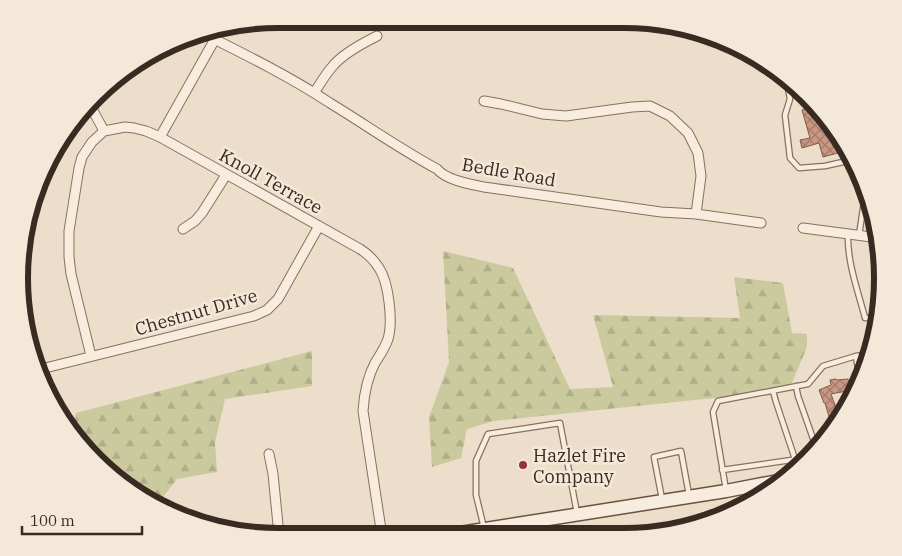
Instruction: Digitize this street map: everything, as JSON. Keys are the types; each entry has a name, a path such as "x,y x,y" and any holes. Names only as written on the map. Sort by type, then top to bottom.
{"main road":[{"path":"490,528 767,483"}],"street":[{"path":"314,93 328,71 339,60 365,42 378,36"},
{"name":"Bedle Road","path":"210,37 314,93 408,153 437,169 440,173 464,182 484,187 661,212 696,214 761,223"},
{"path":"160,138 214,39"},
{"path":"484,102 542,114 566,116 650,106 670,116 688,133 698,153 701,176 696,214"},
{"path":"91,356 71,274 68,242 82,157 92,142 104,131 93,110"},
{"name":"Knoll Terrace","path":"104,131 125,127 146,131 360,249 369,255 380,269 386,286 390,333 370,375 363,411 381,528"},
{"path":"183,229 195,221 202,213 226,174"},
{"name":"Chestnut Drive","path":"45,368 254,316 267,310 272,307 282,294 319,226"},
{"path":"803,228 871,237"},
{"path":"269,454 278,528"}],"lane":[{"path":"788,89 790,99 785,115 790,158 799,168 825,166 846,161"},
{"path":"859,236 863,204"},
{"path":"848,234 852,271 865,318 871,318"},
{"path":"726,491 713,412 718,401 808,384 823,366 862,355"},
{"path":"856,356 858,367"},
{"path":"796,386 814,441"},
{"path":"722,470 795,459 773,391"},
{"path":"484,528 476,495 476,461 488,434 560,423 577,514"},
{"path":"662,501 654,456 681,451 690,497"}],"green space":[{"path":"443,251 513,268 570,389 613,387 593,315 740,318 734,277 783,283 792,333 807,334 807,347 789,390 494,421 467,429 461,458 432,467 429,417 449,362"},
{"path":"312,351 312,386 225,399 215,443 217,472 177,479 161,500 126,477 101,455 75,424 76,413"}],"building":[{"path":"808,108 812,113 841,152 823,157 819,143 802,148 800,140 810,138 802,110"},
{"path":"848,379 849,383 852,382 848,391 831,394 837,410 830,420 819,390 831,385 830,380"}],"place":[{"name":"Hazlet Fire Company","path":"523,465"}]}
